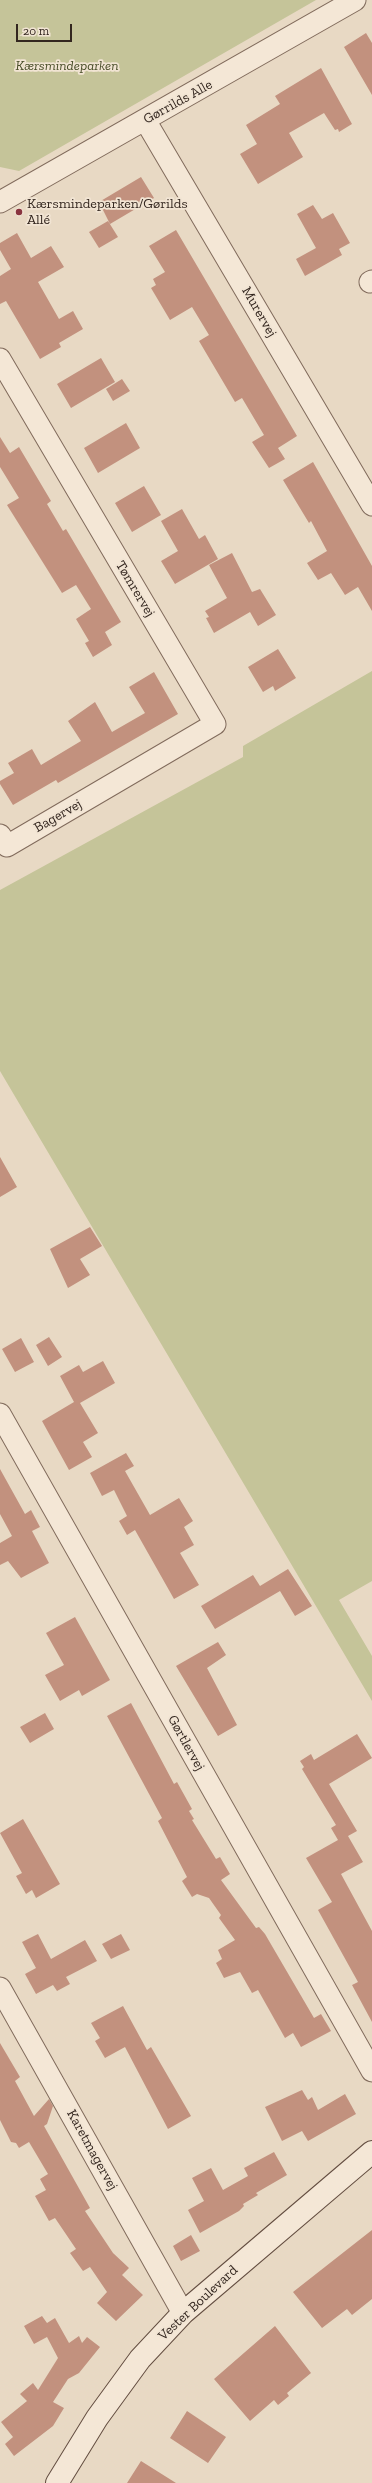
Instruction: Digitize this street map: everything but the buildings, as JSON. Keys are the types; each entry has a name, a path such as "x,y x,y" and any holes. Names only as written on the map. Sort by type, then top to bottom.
{"main road":[{"name":"Vester Boulevard","path":"57,2483 97,2418 140,2359 184,2313 372,2152"}],"street":[{"name":"Gørrilds Alle","path":"1,200 355,0"},
{"name":"Murervej","path":"145,120 372,505"},
{"name":"Tømrervej","path":"0,360 215,724 121,779"},
{"name":"Bagervej","path":"0,835 7,846 121,779"},
{"name":"Gørtlervej","path":"0,1414 372,2071"},
{"name":"Karetmagervej","path":"0,1988 184,2313"}],"green space":[{"name":"Kærsmindeparken","path":"0,0 316,0 19,171 0,167"},
{"path":"372,671 372,1581 339,1600 372,1656 372,1701 0,1071 0,890 243,757 243,746"}],"place":[{"name":"Kærsmindeparken/Gørilds Allé","path":"19,212"}]}
